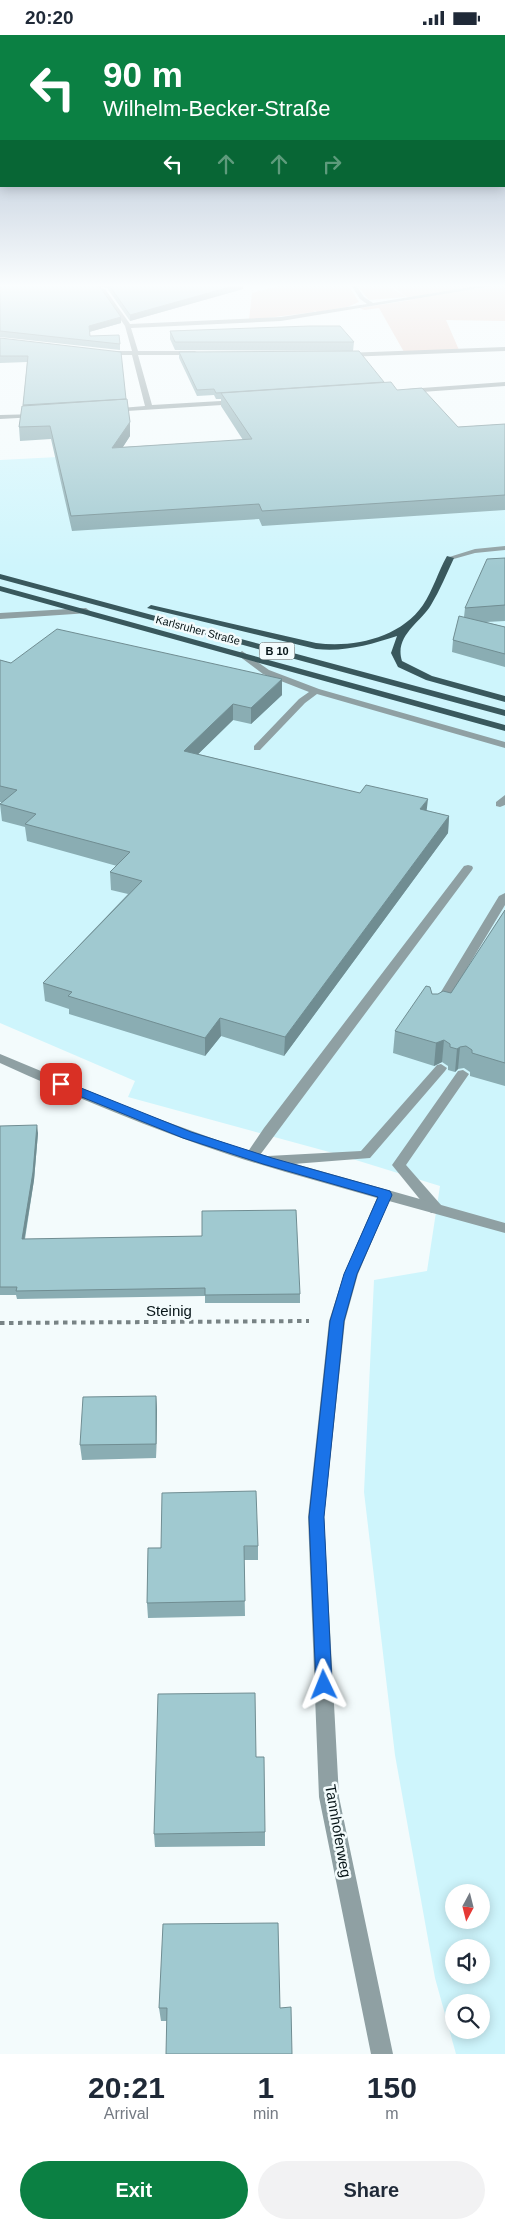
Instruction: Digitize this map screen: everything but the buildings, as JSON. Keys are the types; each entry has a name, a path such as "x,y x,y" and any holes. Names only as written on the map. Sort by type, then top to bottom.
{"main road":[{"path":"48,589 210,620 316,646 332,648 356,646 402,631 427,605 450,558"},
{"name":"Karlsruher Straße","path":"0,577 505,713"},
{"name":"Karlsruher Straße","path":"0,588 505,728"},
{"path":"402,631 395,653 401,665 429,678 505,699"}],"street":[{"path":"141,379 149,407"},
{"path":"396,391 505,384"},
{"path":"102,411 248,401"},
{"path":"0,417 45,415"},
{"path":"450,558 475,551 505,548"},
{"path":"0,616 86,611"},
{"path":"242,654 266,672 316,691 505,745"},
{"path":"257,748 302,701 316,691"},
{"path":"252,1157 269,1131 468,867"},
{"path":"435,1011 505,896"},
{"path":"0,1058 143,1118 252,1157 505,1228"},
{"path":"268,1161 365,1155 440,1068"},
{"path":"436,1209 399,1165 463,1074"},
{"name":"Tannhoferweg","path":"382,2054 329,1797 316,1517 337,1321 351,1274 385,1195"}],"path":[{"name":"Steinig","path":"0,1323 337,1321"}],"shaded area":[{"path":"505,434 505,2054 456,2054 452,2039 490,2039 490,1994 445,1994 445,2014 435,1978 395,1755 364,1492 374,1280 427,1271 440,1186 333,1153 128,1097 135,1081 0,1023 0,460"}],"route":[{"path":"61,1084 187,1135 385,1195 351,1274 337,1321 316,1517 324,1685"}]}
